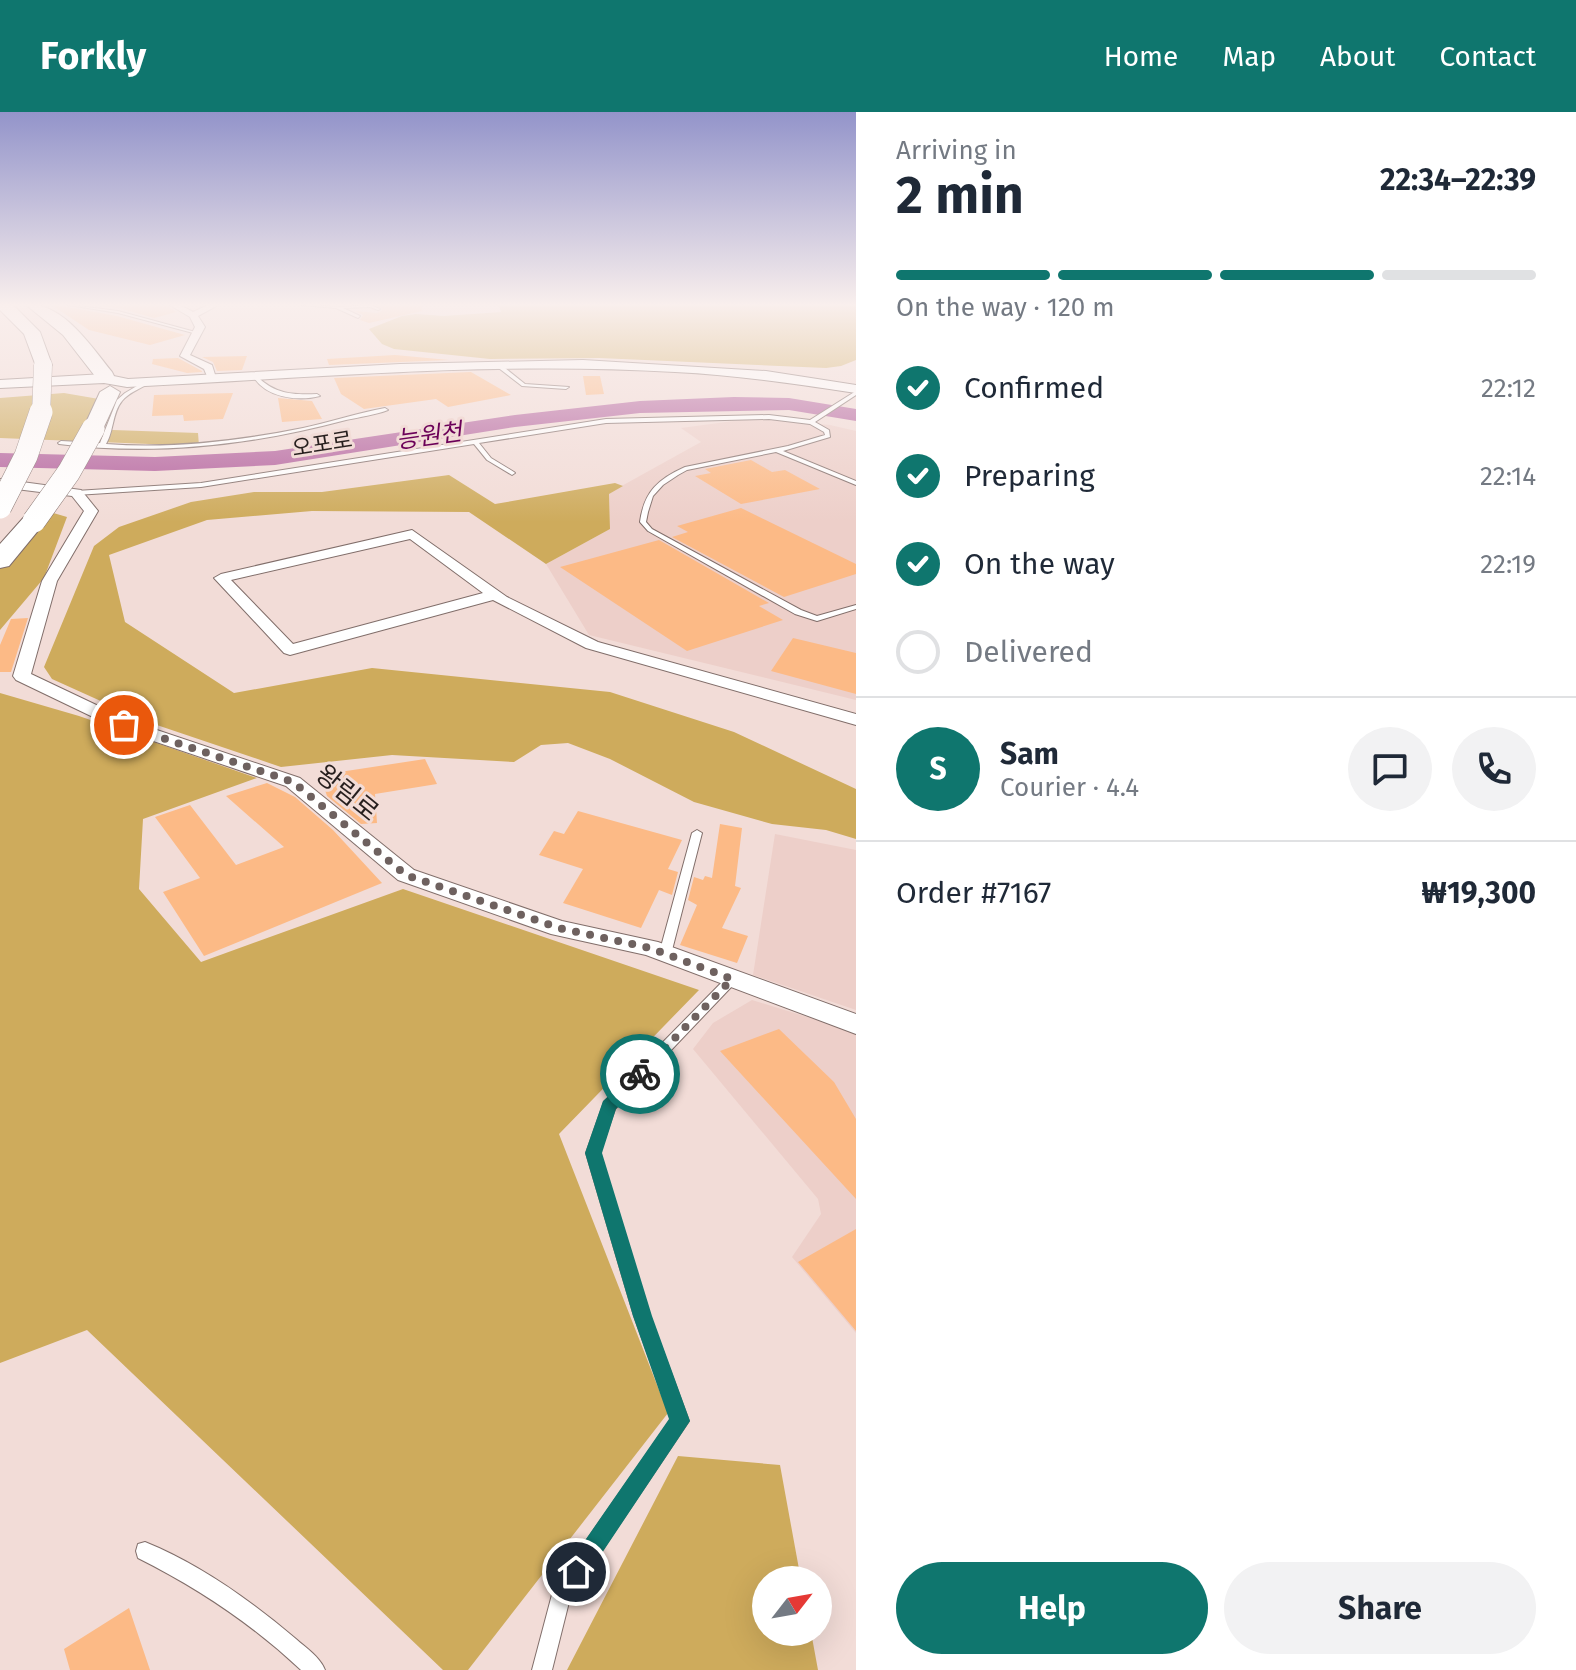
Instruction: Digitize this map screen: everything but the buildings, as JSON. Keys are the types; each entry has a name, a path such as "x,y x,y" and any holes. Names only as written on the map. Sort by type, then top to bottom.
{"highway":[{"path":"17,419 32,377"},
{"path":"0,507 33,446 47,393 41,377"},
{"path":"0,560 98,437 114,384 108,377"}],"street":[{"path":"0,394 114,384 261,377"},
{"path":"774,377 852,393"},
{"path":"0,384 114,384"},
{"path":"0,483 76,493"},
{"name":"왕림로","path":"76,493 91,511 65,550 46,592 34,648 22,676 124,725 293,782 406,875 559,928 665,954 856,1024"},
{"path":"495,595 290,650 221,578 412,534 495,595 592,645 856,720"}],"lane":[{"path":"255,377 273,393 287,398 317,396"},
{"path":"513,377 524,385 566,387"},
{"path":"61,443 109,435 122,397 147,382"},
{"path":"852,393 811,422 827,431 828,436 675,474 655,488 644,504 643,522 650,530 798,612 817,619 856,607"},
{"path":"98,437 131,448 175,447 304,429 385,410"},
{"name":"오포로","path":"76,493 201,485 619,420 731,416 811,422"},
{"path":"475,441 489,459 512,473"},
{"path":"777,450 856,483"},
{"path":"665,954 697,833"},
{"path":"542,1670 561,1594 680,1421 642,1316 593,1153 609,1106 732,979"},
{"path":"145,1551 179,1568 280,1636 315,1670"}],"shaded area":[{"path":"64,393 99,399 85,429 198,433 199,446 0,438 0,398"},
{"path":"756,418 830,425 856,431 856,700 589,635 546,564 610,529 609,493 701,442 681,428"},
{"path":"449,475 495,504 615,483 623,486 609,494 610,529 546,564 469,512 312,511 207,520 109,555 125,622 234,693 372,668 610,692 734,732 856,789 856,839 826,830 772,824 694,802 610,759 568,743 541,745 514,762 392,755 281,767 145,721 52,679 44,667 94,546 119,527 191,502 254,492 322,492"},
{"path":"50,512 67,517 44,578 0,630 0,566"},
{"path":"0,693 79,716 257,778 143,819 139,889 201,962 403,889 699,990 559,1134 668,1413 468,1670 443,1670 87,1330 0,1363"},
{"path":"775,834 856,850 856,1010 753,975"},
{"path":"752,1000 856,1032 856,1333 792,1257 821,1214 818,1199 693,1049 713,1023"},
{"path":"678,1456 780,1465 798,1566 752,1566 752,1646 814,1646 818,1670 567,1670"}],"waterway":[{"name":"능원천","path":"0,460 155,464 275,458 515,421 640,407 789,404 856,415"}],"way so far":[{"path":"124,725 293,782 406,875 559,928 650,948 732,979 640,1074"}],"route":[{"path":"576,1572 680,1421 642,1316 593,1153 609,1106 640,1074"}]}
